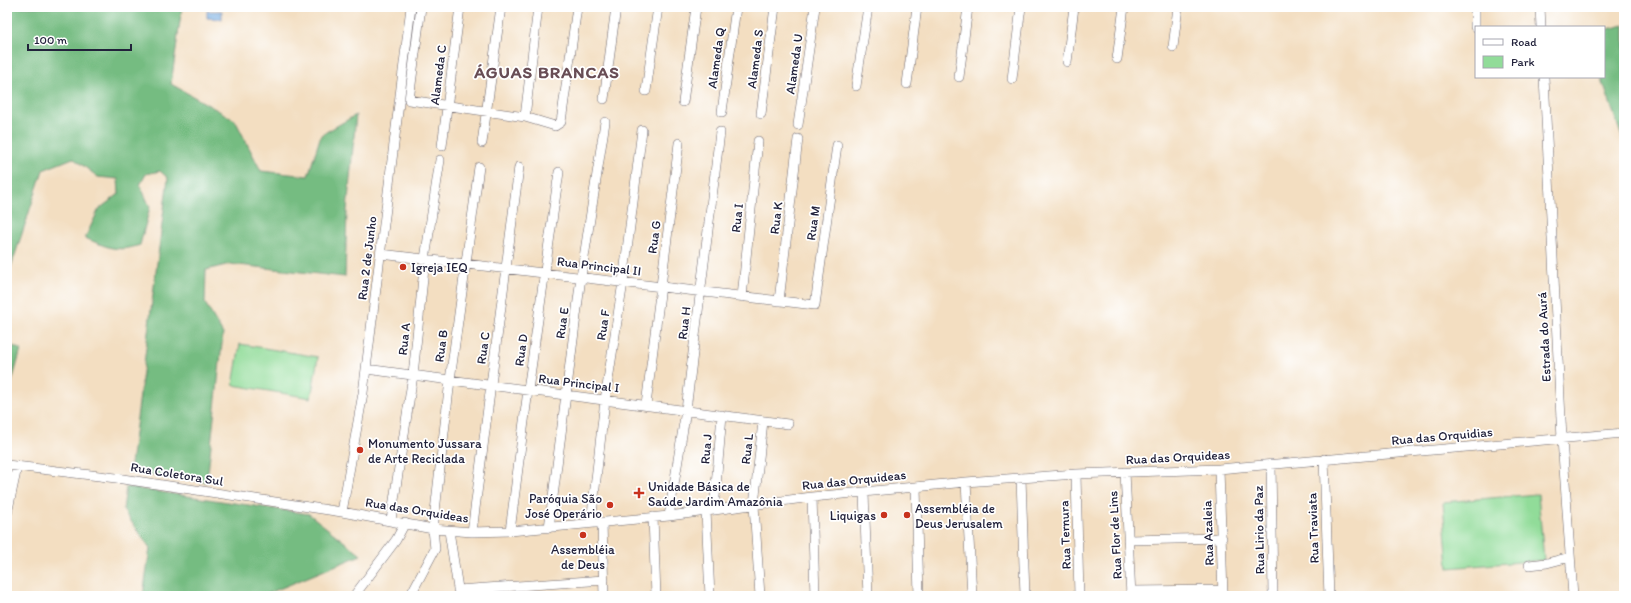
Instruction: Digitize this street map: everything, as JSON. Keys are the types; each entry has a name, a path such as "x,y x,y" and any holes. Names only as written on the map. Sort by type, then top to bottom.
{"street":[{"name":"Rua 2 de Junho","path":"342,512 364,393 411,7"},
{"path":"421,7 409,100 525,117 555,126 561,122 577,7"},
{"name":"Alameda C","path":"442,146 460,7"},
{"path":"482,143 501,7"},
{"path":"525,117 538,7"},
{"path":"604,99 616,7"},
{"path":"646,91 658,7"},
{"path":"683,102 696,7"},
{"name":"Alameda Q","path":"722,112 736,7"},
{"name":"Alameda S","path":"761,114 775,7"},
{"name":"Alameda U","path":"798,125 815,7"},
{"path":"856,86 868,7"},
{"path":"907,84 917,7"},
{"path":"959,77 968,7"},
{"path":"1012,79 1021,7"},
{"path":"1067,62 1074,7"},
{"path":"1117,59 1124,7"},
{"path":"1173,47 1178,7"},
{"path":"1475,7 1476,26"},
{"path":"1540,7 1541,26"},
{"name":"Estrada do Aurá","path":"1544,78 1562,439 1572,596"},
{"name":"Rua E","path":"549,528 581,277 605,122"},
{"name":"Rua F","path":"592,523 605,400 623,282 642,130"},
{"name":"Rua H","path":"669,516 686,410 720,132"},
{"name":"Rua K","path":"779,301 798,139"},
{"name":"Rua I","path":"742,297 758,142"},
{"name":"Rua G","path":"646,405 679,144"},
{"name":"Rua M","path":"815,305 837,145"},
{"name":"Rua A","path":"391,520 413,375 425,259 440,160"},
{"name":"Rua B","path":"410,596 435,549 433,529 450,380 479,167"},
{"name":"Rua C","path":"472,532 518,167"},
{"name":"Rua D","path":"510,531 528,390 559,172"},
{"name":"Rua Principal II","path":"381,254 815,305"},
{"name":"Rua Principal I","path":"366,369 788,424"},
{"name":"Rua J","path":"710,596 710,510 722,415"},
{"name":"Rua L","path":"760,596 754,505 763,421"},
{"path":"1562,439 1624,433"},
{"name":"Rua das Orquidias","path":"1324,460 1562,439"},
{"name":"Rua das Orquideas","path":"342,512 449,531 510,531 669,516 812,497 966,482 1076,474 1219,469 1324,460"},
{"name":"Rua Traviata","path":"1324,460 1329,596"},
{"name":"Rua Lirio da Paz","path":"1271,464 1273,596"},
{"name":"Rua Coletora Sul","path":"7,465 116,478 342,512"},
{"path":"7,514 17,467"},
{"name":"Rua Azaleia","path":"1219,469 1223,593"},
{"name":"Rua Flor de Lins","path":"1125,472 1131,594"},
{"name":"Rua Ternura","path":"1076,474 1079,596"},
{"path":"1021,478 1025,596"},
{"path":"966,482 972,596"},
{"path":"916,487 919,596"},
{"path":"864,493 868,596"},
{"path":"812,497 816,596"},
{"path":"653,517 656,596"},
{"path":"602,522 604,596"},
{"path":"354,596 392,546 405,523"},
{"path":"449,531 459,593 604,580"},
{"path":"1128,540 1222,538"},
{"path":"1529,565 1547,563 1570,557"},
{"path":"1131,594 1223,593"}],"green space":[{"path":"7,7 182,7 171,84 235,120 261,171 308,176 321,135 356,115 347,210 345,277 230,264 206,270 205,303 223,334 207,482 130,472 168,178 160,171 146,174 140,185 150,207 140,245 118,249 85,238 99,209 119,194 118,179 98,177 73,158 43,170 7,279"},
{"path":"1624,25 1624,143 1601,78 1605,78 1605,30"},
{"path":"7,343 21,350 11,385 7,391"},
{"path":"240,344 318,357 311,398 233,385"},
{"path":"126,487 309,514 361,555 262,596 143,596 150,548 123,510"},
{"path":"1538,494 1544,560 1448,568 1443,502"}],"water":[{"path":"207,11 222,11 222,19 207,18"}],"place":[{"name":"Igreja IEQ","path":"403,267"},
{"name":"Monumento Jussara de Arte Reciclada","path":"360,450"},
{"name":"Unidade Básica de Saúde Jardim Amazônia","path":"639,493"},
{"name":"Paróquia São José Operário","path":"610,505"},
{"name":"Liquigas","path":"884,515"},
{"name":"Assembléia de Deus Jerusalem","path":"907,515"},
{"name":"Assembléia de Deus","path":"583,535"}],"district":[{"name":"ÁGUAS BRANCAS","path":"547,72"}]}
